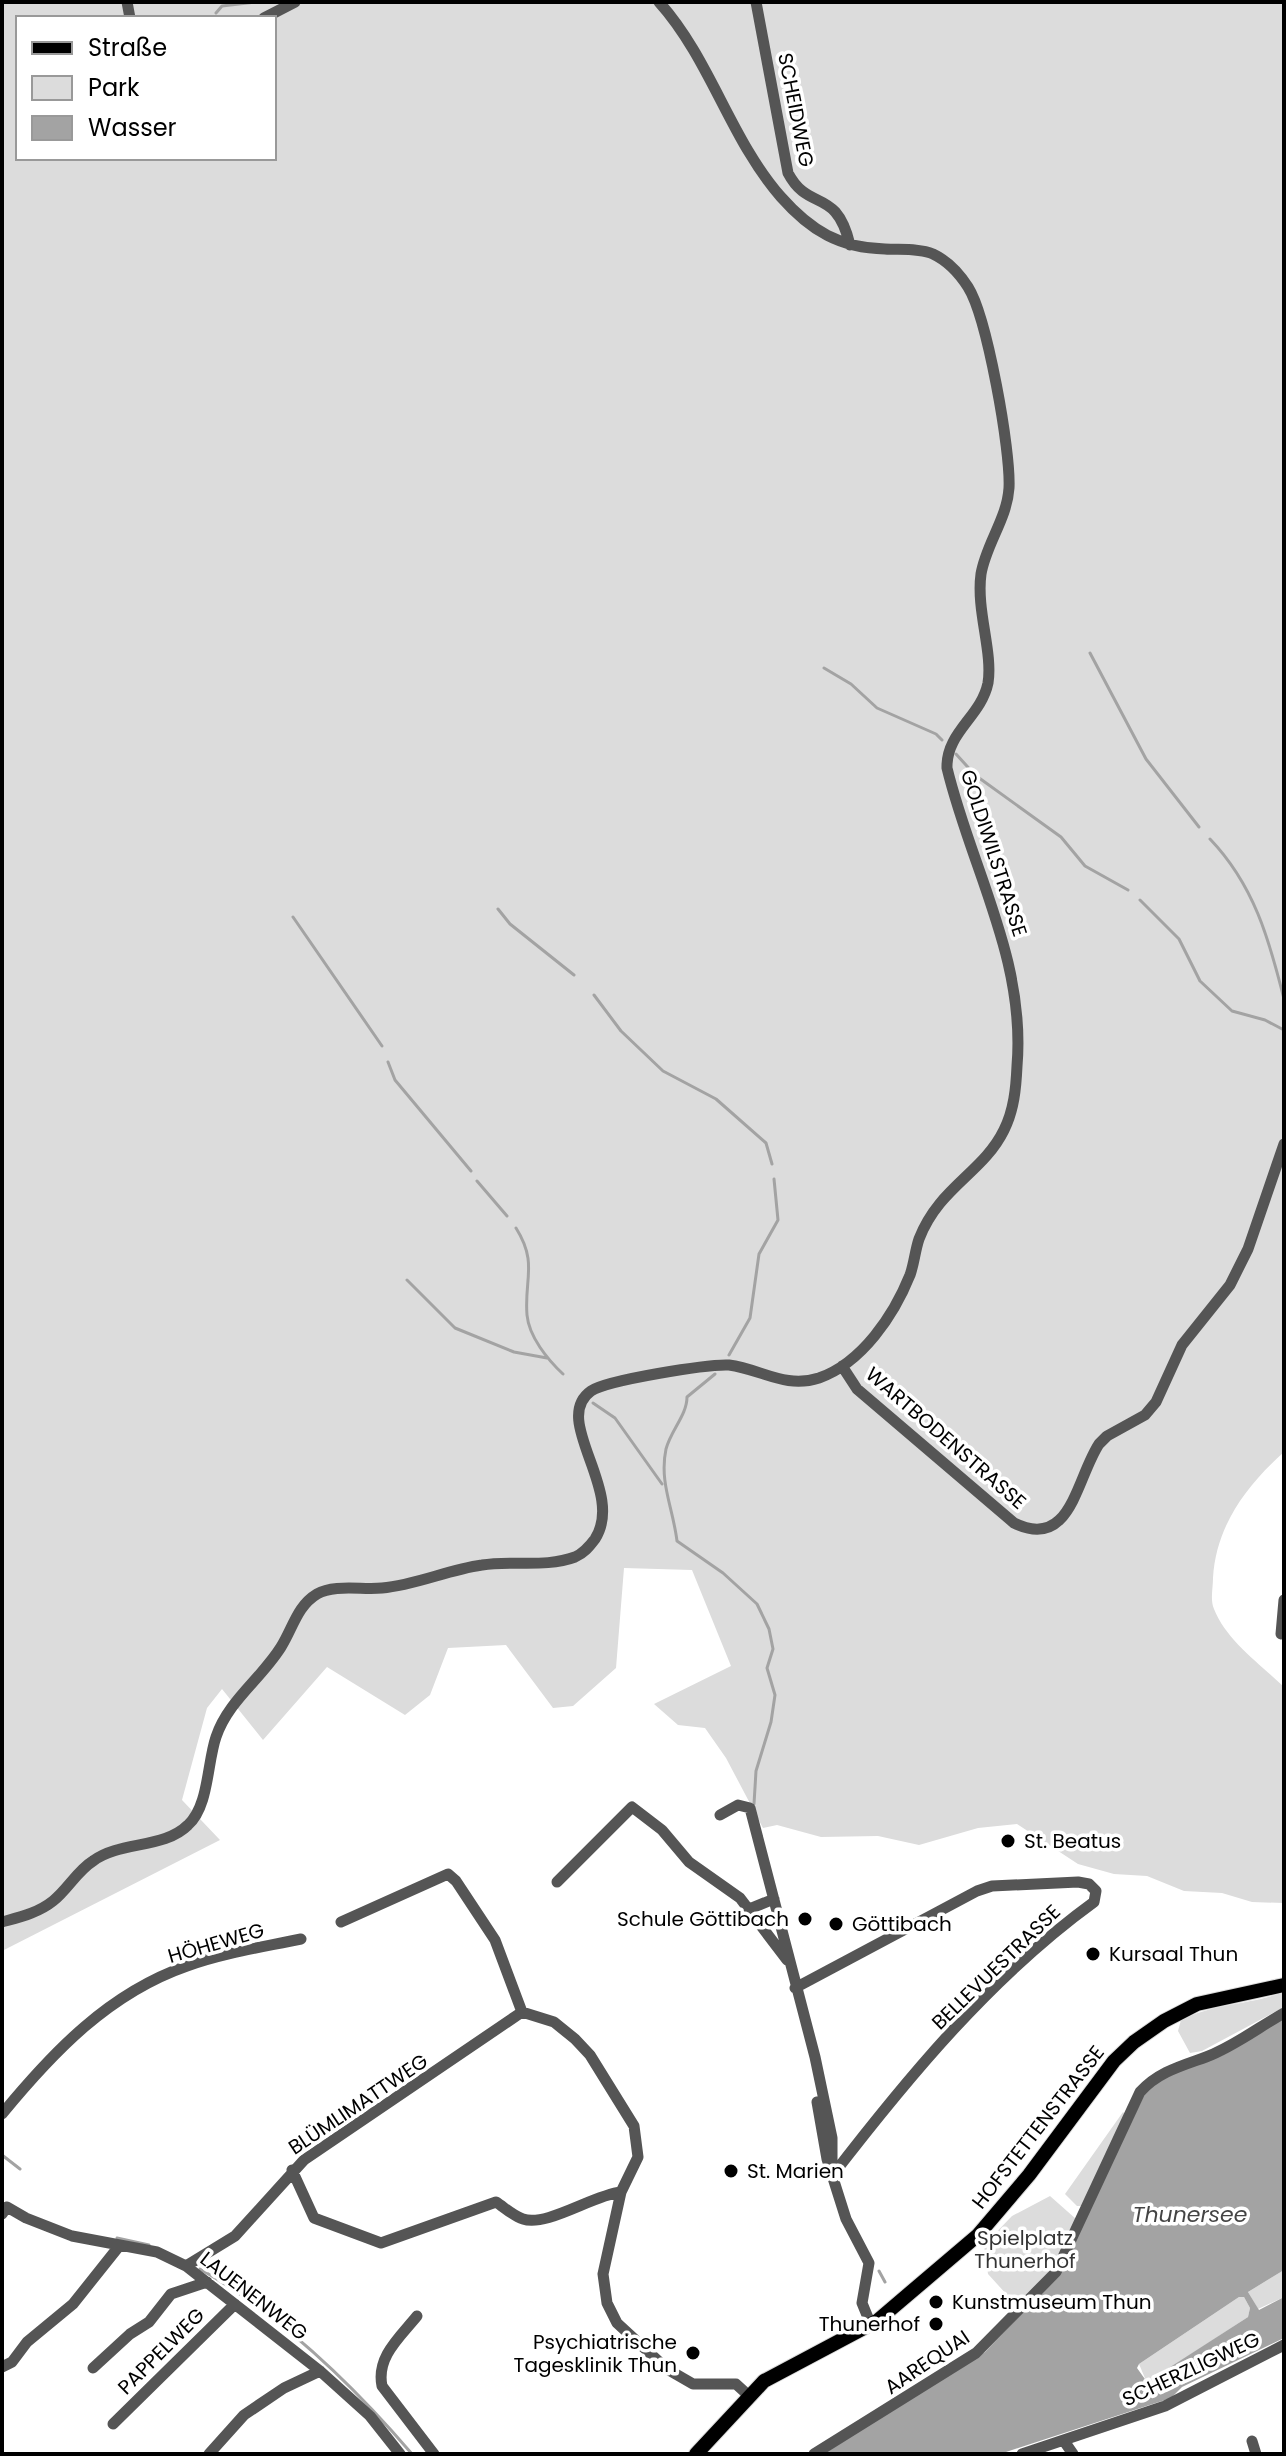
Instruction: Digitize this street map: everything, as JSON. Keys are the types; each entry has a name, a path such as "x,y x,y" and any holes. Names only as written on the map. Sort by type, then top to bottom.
{"main road":[{"name":"HOFSTETTENSTRASSE","path":"696,2454 748,2395 783,2368 871,2325 998,2214 1108,2067 1134,2042 1167,2019 1197,2004 1284,1985"}],"street":[{"path":"268,16 295,2"},
{"name":"GOLDIWILSTRASSE","path":"2,1922 35,1913 54,1900 92,1861 115,1850 173,1835 191,1823 201,1800 216,1736 230,1706 262,1677 301,1607 322,1591 423,1582 485,1564 573,1558 588,1550 600,1531 604,1508 597,1471 580,1435 578,1418 579,1404 592,1390 723,1365 786,1383 822,1377 842,1366 888,1318 911,1273 919,1240 939,1203 1003,1133 1012,1110 1020,1038 1015,993 997,915 947,768 951,740 979,707 988,680 979,600 982,573 1001,522 1009,487 1009,469 982,329 970,289 946,262 922,251 850,245 812,229 780,196 748,153 692,47 659,2"},
{"name":"SCHEIDWEG","path":"756,2 788,173 795,187 831,204 845,225 850,245"},
{"name":"WARTBODENSTRASSE","path":"842,1366 857,1389 1014,1523 1036,1531 1053,1527 1063,1518 1099,1444 1107,1436 1145,1415 1156,1402 1182,1345 1230,1285 1248,1249 1284,1144"},
{"path":"1281,1634 1284,1600"},
{"path":"720,1815 738,1805 750,1808 832,2138 832,2176 846,2219 871,2268 862,2303 871,2325"},
{"path":"557,1882 632,1807 662,1830 689,1862 731,1890 789,1962"},
{"path":"341,1922 448,1874 495,1940 522,2012 554,2022 575,2039 590,2055 630,2115 637,2137 638,2157 621,2192 603,2274 607,2303 617,2323 667,2369 693,2384 736,2384 748,2395"},
{"name":"BELLEVUESTRASSE","path":"795,1988 925,1917 992,1886 1078,1882 1089,1884 1096,1891 1094,1902 1044,1941 926,2059 832,2176"},
{"path":"749,1909 774,1899"},
{"name":"HÖHEWEG","path":"2,2114 58,2048 120,1998 186,1966 301,1939"},
{"name":"BLÜMLIMATTWEG","path":"186,2266 235,2236 257,2215 292,2170 522,2012"},
{"name":"AAREQUAI","path":"814,2454 976,2353 1056,2272 1140,2092 1189,2059 1205,2057 1284,2013"},
{"path":"292,2170 314,2218 381,2243 496,2202 523,2220 538,2221 602,2195 621,2192"},
{"name":"LAUENENWEG","path":"5,2210 72,2236 157,2252 186,2266 320,2371 370,2416 400,2454"},
{"path":"7,2365 27,2342 73,2304 120,2245"},
{"path":"93,2368 130,2334 149,2322 171,2294 207,2282"},
{"name":"PAPPELWEG","path":"113,2424 235,2304"},
{"path":"417,2316 381,2362 379,2372 382,2386 434,2454"},
{"name":"SCHERZLIGWEG","path":"1022,2454 1165,2406 1284,2345"},
{"path":"209,2454 244,2415 284,2388 320,2371"},
{"path":"1064,2441 1073,2454"},
{"path":"1252,2441 1256,2454"}],"green space":[{"path":"2,2 1284,2 1284,1452 1257,1479 1227,1524 1215,1559 1212,1598 1219,1620 1227,1631 1284,1687 1284,1903 1252,1902 1222,1893 1184,1891 1147,1876 1114,1874 1078,1864 1017,1824 978,1828 919,1845 878,1836 821,1837 777,1825 763,1828 726,1758 705,1728 678,1725 654,1704 731,1666 692,1570 624,1568 616,1668 573,1706 553,1708 506,1645 448,1648 430,1695 405,1715 327,1667 263,1740 222,1689 207,1708 182,1800 220,1840 2,1951"},
{"path":"1284,1992 1284,2007 1202,2051 1190,2053 1178,2031 1181,2020 1194,2014"},
{"path":"1123,2112 1126,2115 1082,2206 1077,2206 1065,2194"},
{"name":"Spielplatz Thunerhof","path":"1050,2196 1076,2219 1052,2269 1018,2307 988,2274 984,2245 1012,2216"},
{"path":"1284,2270 1284,2297 1258,2309 1248,2292"},
{"path":"1239,2297 1244,2297 1250,2308 1248,2317 1147,2383 1139,2364"}],"water":[{"name":"Thunersee","path":"1284,2017 1284,2270 1248,2292 1259,2310 1284,2297 1284,2338 1182,2387 1171,2398 1000,2454 822,2454 985,2352 1035,2300 1062,2267 1148,2087","holes":["1239,2297 1244,2297 1250,2308 1248,2317 1147,2382 1137,2368 1139,2364"]}],"waterway":[{"path":"216,13 222,6 256,2"},
{"path":"1090,653 1146,759 1199,827"},
{"path":"824,668 851,684 877,708 936,734 942,740"},
{"path":"956,754 975,775 1061,837 1085,866 1128,890"},
{"path":"1210,839 1249,894 1266,934 1284,999"},
{"path":"1140,900 1179,939 1200,981 1232,1011 1265,1020 1284,1030"},
{"path":"498,909 510,924 574,975"},
{"path":"293,917 382,1046"},
{"path":"594,995 621,1031 663,1071 716,1099 766,1143 772,1164"},
{"path":"388,1062 395,1080 471,1171"},
{"path":"729,1355 750,1318 759,1254 778,1220 774,1179"},
{"path":"477,1181 507,1216"},
{"path":"516,1228 527,1251 527,1315 531,1332 540,1348 563,1374"},
{"path":"407,1280 455,1328 514,1352 547,1358"},
{"path":"715,1374 687,1397 666,1449 664,1473 677,1541 723,1573 757,1604 769,1629 773,1649 767,1668 775,1695 771,1722 756,1771 754,1804"},
{"path":"593,1403 615,1418 662,1484"},
{"path":"2,2155 20,2169"},
{"path":"117,2238 149,2245"},
{"path":"200,2269 258,2307 314,2352 412,2454"},
{"name":"Göttibach","path":"879,2271 885,2282"}],"place":[{"name":"St. Beatus","path":"1008,1841"},
{"name":"Schule Göttibach","path":"805,1919"},
{"name":"Göttibach","path":"836,1924"},
{"name":"Kursaal Thun","path":"1093,1954"},
{"name":"St. Marien","path":"731,2171"},
{"name":"Kunstmuseum Thun","path":"936,2302"},
{"name":"Thunerhof","path":"936,2324"},
{"name":"Psychiatrische Tagesklinik Thun","path":"693,2353"}]}
